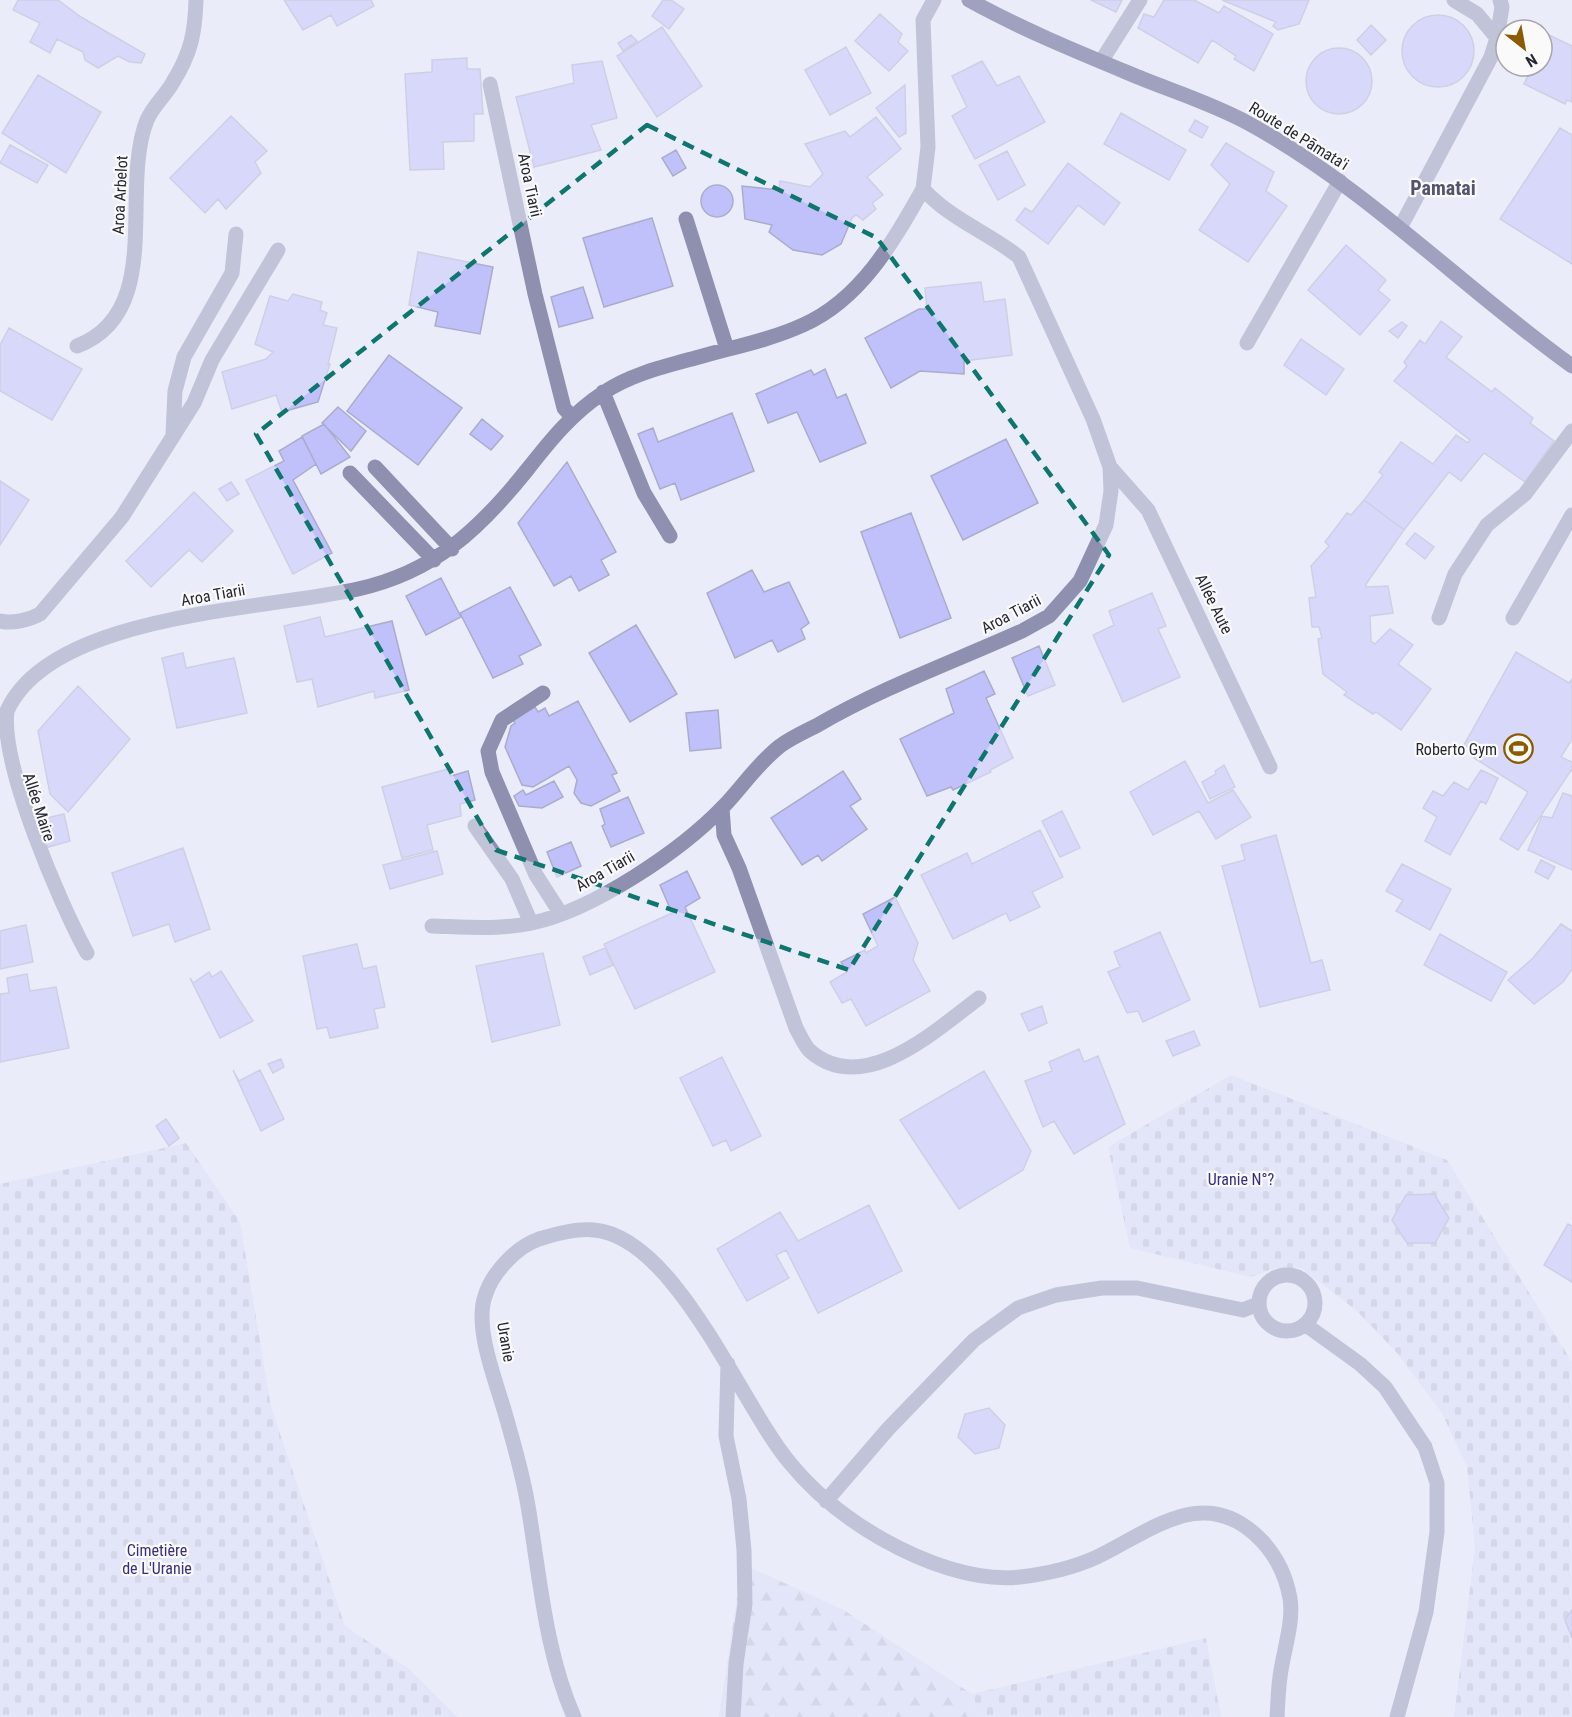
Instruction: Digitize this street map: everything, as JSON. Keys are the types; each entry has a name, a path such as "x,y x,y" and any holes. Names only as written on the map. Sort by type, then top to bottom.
{"main road":[{"name":"Route de Pāmata'i","path":"969,0 1035,33 1246,122 1299,153 1400,228 1452,273 1572,366"}],"street":[{"name":"Aroa Arbelot","path":"77,346 103,331 126,298 136,240 138,163 148,119 174,82 195,34 196,0"},
{"name":"Aroa Tiarii","path":"39,673 80,648 113,634 158,622 358,590 391,581 452,549 492,511 572,417 603,392 652,369 773,337 806,324 839,303 887,251 923,189 928,124 923,20 934,0"},
{"path":"1102,60 1140,0"},
{"path":"1454,0 1477,14 1494,34"},
{"path":"1500,0 1502,7 1500,18"},
{"path":"1400,228 1494,48"},
{"name":"Aroa Tiarii","path":"490,84 534,294 564,408 572,417"},
{"path":"1247,343 1340,182"},
{"name":"Aroa Tiarii","path":"432,926 483,927 531,923 561,914 609,892 649,866 722,808 750,775 780,746 850,706 1002,640 1049,616 1080,581 1097,549 1106,525 1111,491 1110,466 1093,419 1019,257 1001,242 938,204 923,189"},
{"path":"686,219 727,349"},
{"path":"173,437 175,391 184,357 232,273 236,234"},
{"path":"0,621 8,623 31,620 40,614 122,517 194,403 212,360 239,311 278,250"},
{"path":"603,392 644,493 670,536"},
{"path":"1439,618 1455,574 1487,525 1525,494 1572,431"},
{"name":"Allée Aute","path":"1110,466 1148,510 1269,767"},
{"path":"375,467 452,549"},
{"path":"350,473 434,560"},
{"path":"1513,618 1572,515"},
{"name":"Allée Maire","path":"39,673 24,686 7,711 3,729 5,757 27,835 87,953"},
{"path":"543,693 502,720 488,751 492,772 536,875 561,914"},
{"path":"722,808 724,834 796,1028 808,1050 827,1062 843,1066 864,1067 890,1059 922,1041 979,998"},
{"path":"475,826 512,879 531,923"},
{"name":"Uranie","path":"574,1717 560,1685 535,1560 528,1505 486,1348 485,1296 507,1260 533,1241 561,1233 595,1230 629,1242 656,1263 728,1364 788,1462 826,1501 885,1541 927,1561 972,1573 1015,1578 1059,1571 1095,1558 1170,1518 1197,1512 1220,1514 1249,1527 1271,1551 1282,1570 1291,1601 1277,1717"},
{"path":"1293,1275 1304,1281 1315,1299 1312,1317 1306,1325 1296,1330 1275,1330 1261,1314 1258,1304 1261,1292 1269,1281 1280,1276 1293,1275"},
{"path":"826,1501 888,1429 974,1340 1018,1308 1056,1295 1102,1288 1137,1288 1243,1310 1258,1304"},
{"path":"1306,1325 1360,1364 1385,1387 1425,1448 1437,1483 1437,1532 1426,1612 1397,1717"},
{"path":"728,1364 726,1436 739,1499 745,1593 733,1717"}],"highlighted area":[{"path":"647,125 877,238 1109,555 849,970 496,850 256,434"}],"green space":[{"name":"Uranie N°?","path":"1231,1075 1447,1160 1572,1362 1572,1717 1454,1717 1475,1547 1467,1467 1442,1413 1397,1353 1357,1311 1301,1268 1276,1268 1251,1277 1130,1248 1108,1147"},
{"name":"Cimetière de L'Uranie","path":"186,1143 240,1222 271,1407 345,1626 409,1669 457,1717 0,1717 0,1184"},
{"path":"742,1564 842,1609 972,1694 977,1717 719,1717"},
{"path":"1206,1638 1221,1717 977,1717 972,1694"}],"building":[{"path":"18,0 58,0 81,17 145,54 141,63 130,62 118,56 98,68 85,60 83,52 57,39 50,53 30,42 40,23 13,10"},
{"path":"284,0 371,0 374,6 337,26 331,15 303,30"},
{"path":"663,0 671,0 684,9 669,29 652,16"},
{"path":"1091,0 1122,0 1116,12"},
{"path":"1164,0 1194,0 1219,13 1224,6 1273,34 1254,71 1234,59 1236,56 1212,40 1198,63 1138,28 1144,14 1154,17"},
{"path":"1222,0 1309,0 1299,24 1278,30 1273,26 1276,22"},
{"path":"880,14 902,34 898,42 908,51 889,71 855,41"},
{"path":"1438,15 1458,21 1468,31 1474,51 1468,71 1458,81 1438,87 1418,81 1408,71 1402,51 1408,31 1418,21"},
{"path":"1371,25 1386,40 1371,55 1357,40"},
{"path":"662,27 702,86 657,117 617,56"},
{"path":"631,35 637,41 623,51 618,43"},
{"path":"1554,37 1572,46 1572,102 1567,100 1565,104 1524,84 1527,78 1554,78"},
{"path":"846,47 871,93 830,115 805,70"},
{"path":"1332,48 1346,48 1358,53 1367,62 1372,81 1370,94 1363,105 1346,114 1332,114 1320,109 1311,100 1306,88 1306,74 1311,62 1320,53"},
{"path":"467,58 467,69 480,69 483,114 474,114 474,141 443,142 444,169 410,170 405,74 432,72 432,60"},
{"path":"602,61 617,118 591,125 601,150 534,167 516,97 574,83 572,65"},
{"path":"982,61 997,86 1019,76 1045,122 975,159 952,116 967,107 952,76"},
{"path":"38,75 101,112 66,173 2,133"},
{"path":"905,85 906,133 899,137 876,108"},
{"path":"1121,113 1186,150 1169,180 1104,144"},
{"path":"231,116 267,151 255,162 261,173 226,209 218,199 205,213 170,178"},
{"path":"876,117 901,149 867,177 883,195 872,203 876,209 863,220 856,215 852,218 841,244 822,255 793,250 769,232 772,225 745,219 742,186 779,190 780,181 810,187 823,174 805,144 845,131 850,137"},
{"path":"1195,120 1208,127 1202,138 1189,131"},
{"path":"1560,128 1572,135 1572,264 1500,219"},
{"path":"1226,143 1274,172 1266,191 1287,206 1248,262 1199,230 1230,184 1211,165"},
{"path":"10,145 48,165 37,183 0,163"},
{"path":"676,150 686,168 673,176 662,158"},
{"path":"1007,151 1025,185 998,200 979,165"},
{"path":"1068,163 1120,203 1104,225 1078,205 1048,244 1016,220 1025,208 1032,212"},
{"path":"717,185 728,190 733,201 728,212 717,217 706,212 701,201 706,190"},
{"path":"652,218 673,286 604,307 583,238"},
{"path":"1346,245 1386,280 1378,290 1390,300 1360,335 1308,290"},
{"path":"418,252 493,267 480,334 435,326 438,312 409,305"},
{"path":"981,282 984,302 1005,299 1012,355 964,361 964,374 920,371 891,388 865,338 919,309 927,309 925,288"},
{"path":"583,287 593,318 559,327 551,297"},
{"path":"293,294 322,302 320,310 327,313 323,325 337,328 328,364 330,364 318,402 282,412 276,395 232,409 222,372 266,359 273,352 255,344 270,296 288,301"},
{"path":"1441,321 1462,337 1446,357 1492,392 1495,388 1533,418 1530,423 1554,441 1525,482 1484,453 1461,481 1449,472 1404,530 1364,500 1383,475 1379,472 1401,442 1433,464 1456,435 1468,443 1470,440 1394,381 1407,366 1404,362 1420,340 1425,344"},
{"path":"1402,322 1407,326 1398,338 1389,331"},
{"path":"9,328 82,369 52,420 0,391 0,345"},
{"path":"1301,339 1344,369 1326,395 1284,365"},
{"path":"389,355 462,408 418,465 347,411"},
{"path":"825,369 837,398 846,394 866,443 820,462 797,412 768,423 756,394 811,370 814,375"},
{"path":"338,407 366,431 351,451 322,423"},
{"path":"732,413 754,471 681,500 675,483 660,489 638,434 653,428 658,442"},
{"path":"482,419 503,436 491,450 470,434"},
{"path":"324,424 350,457 321,474 302,436"},
{"path":"302,437 316,464 293,480 332,553 293,574 246,480 284,461 279,451"},
{"path":"1006,439 1038,503 963,540 931,476"},
{"path":"567,462 616,552 601,560 609,575 579,591 571,576 554,586 518,523"},
{"path":"0,481 29,500 0,545"},
{"path":"231,482 239,494 227,501 219,489"},
{"path":"194,492 233,531 202,562 189,550 151,587 126,561"},
{"path":"1364,500 1404,530 1366,584 1366,587 1388,586 1393,613 1370,616 1371,641 1375,644 1390,629 1413,645 1398,664 1431,689 1401,730 1376,712 1373,714 1344,695 1347,692 1323,674 1318,639 1322,638 1319,627 1312,627 1309,598 1316,597 1311,566 1329,546 1325,542 1347,513 1351,515"},
{"path":"911,513 951,618 900,638 861,532"},
{"path":"1415,533 1434,547 1425,559 1406,544"},
{"path":"752,570 764,592 789,582 809,623 801,629 805,639 778,652 772,640 735,658 707,593"},
{"path":"441,578 461,617 426,635 406,596"},
{"path":"510,587 541,645 519,656 523,664 493,678 460,613"},
{"path":"1152,593 1166,626 1158,629 1180,677 1123,702 1093,635 1114,625 1109,611"},
{"path":"320,617 325,637 392,621 409,690 375,698 374,691 318,707 312,679 297,682 284,626"},
{"path":"636,625 677,694 630,722 589,653"},
{"path":"1039,646 1055,685 1028,696 1012,658"},
{"name":"Roberto Gym","path":"1516,652 1569,683 1572,679 1572,739 1561,757 1572,762 1572,769 1518,850 1500,839 1528,792 1474,758 1477,752 1464,745"},
{"path":"183,653 186,668 234,658 247,713 177,728 162,658"},
{"path":"984,671 995,694 986,698 1013,758 990,770 991,772 953,790 951,787 927,796 900,739 954,713 946,689"},
{"path":"78,686 130,739 68,812 50,794 38,731"},
{"path":"578,701 617,773 612,775 620,791 591,806 581,803 574,793 577,780 569,766 533,787 522,785 505,747 511,726 515,723 513,720 535,707 538,712 545,708 549,716"},
{"path":"718,710 721,748 690,751 686,713"},
{"path":"1185,761 1208,803 1233,790 1251,817 1216,839 1199,811 1153,835 1130,792"},
{"path":"1224,765 1235,787 1210,799 1202,782 1216,774 1215,771"},
{"path":"448,769 451,776 468,771 475,800 460,804 461,816 427,825 433,850 402,858 382,787"},
{"path":"1481,770 1498,778 1486,804 1481,801 1450,855 1425,841 1437,817 1423,808 1433,791 1443,796 1454,782 1468,790"},
{"path":"843,771 861,799 850,806 867,829 822,861 818,855 802,865 771,818"},
{"path":"554,781 563,797 542,808 519,806 514,796 523,790 526,795"},
{"path":"1563,793 1572,796 1572,870 1528,850 1542,816 1552,818"},
{"path":"628,797 644,833 611,847 602,826 605,824 600,809"},
{"path":"1062,811 1080,848 1060,857 1042,821"},
{"path":"64,814 70,841 45,848 38,820"},
{"path":"1040,830 1063,877 1032,892 1040,907 1010,921 1006,913 953,939 921,875 967,853 972,864"},
{"path":"1276,835 1311,963 1322,960 1330,990 1260,1007 1222,866 1245,860 1241,845"},
{"path":"571,842 581,866 557,877 547,852"},
{"path":"183,848 210,929 175,942 169,924 133,936 112,873"},
{"path":"437,851 443,874 390,889 383,865"},
{"path":"1541,860 1555,867 1548,879 1535,872"},
{"path":"1402,864 1451,889 1430,930 1396,911 1403,900 1386,891"},
{"path":"687,871 700,898 685,907 715,972 635,1009 604,944 672,913 660,885"},
{"path":"895,897 918,943 913,960 930,991 866,1026 851,999 842,1003 830,982 847,972 841,962 878,946 863,914"},
{"path":"1561,924 1572,931 1572,969 1563,982 1534,1004 1508,980 1533,958"},
{"path":"26,925 33,962 0,969 0,931"},
{"path":"1160,932 1190,1000 1143,1022 1138,1011 1127,1013 1108,972 1120,967 1114,952"},
{"path":"1440,934 1507,972 1491,1001 1424,965"},
{"path":"357,944 363,969 376,966 385,1007 374,1009 378,1028 330,1038 327,1027 317,1029 303,956"},
{"path":"605,948 613,965 590,975 583,957"},
{"path":"543,953 560,1025 492,1042 476,966"},
{"path":"221,971 253,1021 220,1038 190,978 193,983 209,972 212,977"},
{"path":"27,974 30,991 56,987 69,1048 0,1062 0,994 9,993 7,978"},
{"path":"1042,1006 1047,1023 1029,1031 1021,1014"},
{"path":"1194,1031 1200,1045 1173,1056 1166,1041"},
{"path":"1079,1049 1084,1062 1098,1056 1125,1124 1074,1154 1054,1121 1043,1127 1025,1081 1052,1071 1049,1062"},
{"path":"722,1057 761,1136 731,1151 726,1140 713,1146 680,1078"},
{"path":"281,1059 284,1067 273,1073 268,1064"},
{"path":"233,1070 239,1081 260,1070 284,1119 261,1131"},
{"path":"984,1071 1031,1151 1023,1170 959,1209 900,1120"},
{"path":"166,1119 179,1138 169,1146 156,1126"},
{"path":"1434,1194 1449,1218 1435,1243 1407,1243 1392,1220 1406,1195"},
{"path":"869,1205 902,1271 818,1313 786,1250 776,1255 789,1278 747,1301 717,1249 780,1212 798,1241"},
{"path":"1568,1224 1572,1226 1572,1282 1544,1265"},
{"path":"989,1408 1005,1425 999,1448 975,1454 958,1437 965,1414"},
{"path":"1572,1610 1572,1638 1565,1620"}],"place":[{"name":"Roberto Gym","path":"1518,749"}],"district":[{"name":"Pamatai","path":"1443,188"}]}
